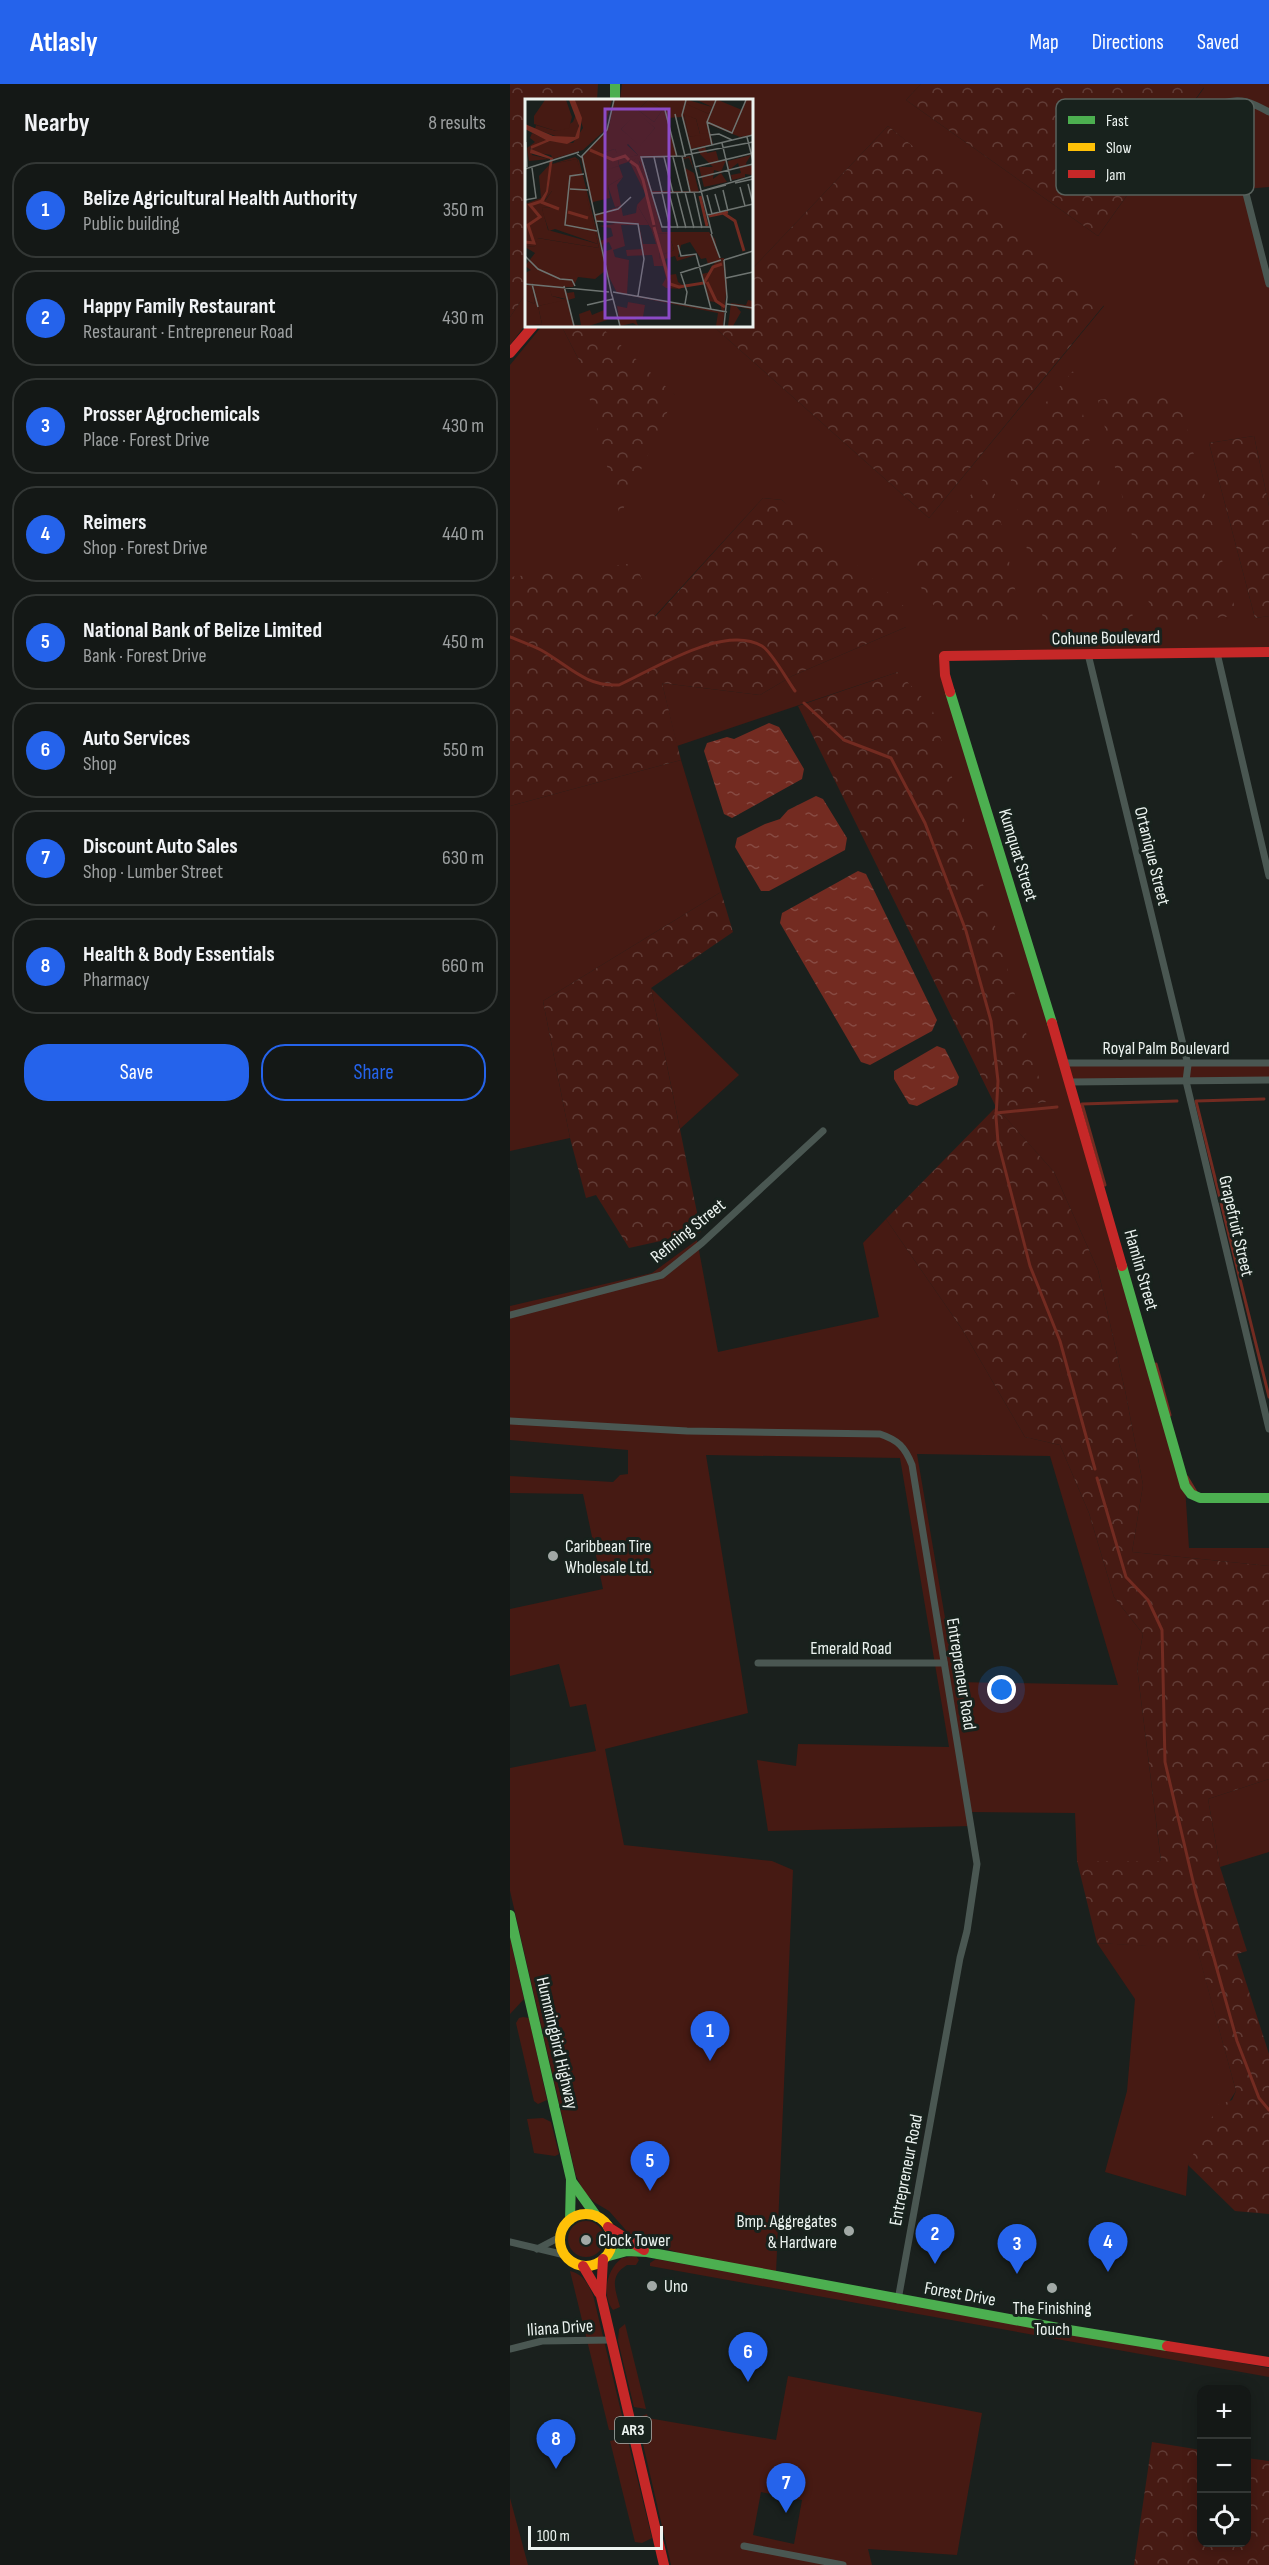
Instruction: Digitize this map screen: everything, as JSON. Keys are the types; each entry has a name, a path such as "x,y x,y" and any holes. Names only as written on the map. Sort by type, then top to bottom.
{"main road":[{"path":"510,353 532,327"},
{"name":"Cohune Boulevard","path":"944,656 1269,652"},
{"name":"Kumquat Street","path":"944,656 945,675 1064,1063"},
{"name":"Hamlin Street","path":"1064,1063 1185,1486 1191,1494 1200,1498 1269,1498"},
{"name":"Hummingbird Highway","path":"510,1915 571,2179 570,2220"},
{"name":"Hummingbird Highway","path":"571,2179 581,2198 597,2217"},
{"path":"584,2215 597,2217 608,2227 612,2242 604,2258 591,2265 576,2264 565,2255 560,2237 570,2220 584,2215"},
{"name":"Forest Drive","path":"608,2227 647,2252"},
{"name":"Forest Drive","path":"604,2258 627,2251 647,2252 776,2274 898,2300 1269,2362"},
{"name":"AR3","path":"601,2296 604,2258"},
{"name":"AR3","path":"583,2266 601,2296 664,2565"}],"street":[{"path":"1254,104 1269,112"},
{"path":"1247,195 1269,284"},
{"path":"1217,653 1269,876"},
{"name":"Ortanique Street","path":"1088,654 1188,1065"},
{"name":"Royal Palm Boulevard","path":"1064,1063 1188,1065 1269,1063"},
{"name":"Grapefruit Street","path":"1188,1065 1186,1081 1269,1429"},
{"name":"Royal Palm Boulevard","path":"1070,1083 1269,1080"},
{"name":"Refining Street","path":"510,1315 662,1275 702,1243 824,1131"},
{"name":"Entrepreneur Road","path":"510,1421 676,1431 880,1434 894,1438 905,1449 912,1465 977,1864 967,1931 960,1958 898,2300"},
{"name":"Emerald Road","path":"758,1663 944,1663"},
{"path":"537,2249 560,2237"},
{"path":"510,2242 565,2255"},
{"name":"Iliana Drive","path":"510,2349 542,2341 612,2340"},
{"path":"744,2546 843,2565"}],"green space":[{"path":"510,84 598,84 597,99 525,99 525,294 510,317"},
{"path":"622,84 921,84 906,100 1098,236 1127,195 1247,195 1269,284 1269,506 1254,436 1209,443 1255,618 1269,616 1269,651 944,656 1064,1063 1269,1063 1269,1080 1070,1082 1185,1486 1189,1548 1269,1548 1269,1566 1132,1552 1143,1485 1098,1270 1054,1172 996,1107 1045,1102 898,672 677,746 662,683 760,695 792,676 906,627 782,500 763,498 654,617 510,577 510,365 541,327 562,327 714,327 929,518 1104,306 888,126 753,268 753,99 620,99","holes":["562,327 675,395 580,362"]},
{"path":"921,84 1199,84 1204,87 1195,99 1056,99 1056,195 1127,195 1098,236 906,100"},
{"path":"1199,84 1269,84 1269,187 1254,188 1254,99 1196,99 1204,88"},
{"path":"888,126 1071,274 1104,305 929,518 714,327 753,327 753,268"},
{"path":"525,294 525,325 510,345 510,317"},
{"path":"562,327 601,327 675,395 620,516 580,362"},
{"path":"1073,371 1135,625 1044,622 1004,451"},
{"path":"1177,391 1237,616 1154,623 1098,400"},
{"path":"1254,436 1269,506 1269,616 1255,618 1209,443"},
{"path":"990,471 1023,627 945,621 909,571"},
{"path":"763,498 782,500 908,610 906,627 792,676 760,695 662,683 681,760 510,806 510,577 636,563 655,617"},
{"path":"898,672 932,708 1046,1102 997,1108 1054,1172 1098,1270 1143,1485 1132,1552 1269,1566 1269,1779 1208,1799 1220,1867 1247,1951 1237,1954 1269,2054 1269,2214 1235,2211 1188,2165 1218,2105 1232,2100 1236,2091 1197,1949 1097,1943 1077,1861 1161,1861 1137,1667 1143,1634 1114,1597 1089,1513 1060,1445 1025,1437 962,1329 886,1219 996,1107 798,706"},
{"path":"681,760 721,892 543,1001 570,1138 510,1151 510,806"},
{"path":"721,892 733,932 651,988 701,1232 629,1248 596,1195 586,1198 570,1138 543,1001"},
{"path":"651,988 739,1075 680,1129"},
{"path":"886,1219 962,1329 1025,1437 1060,1445 1089,1513 1114,1597 1143,1634 1137,1667 1161,1862 1077,1861 1075,1813 969,1812 972,1826 768,1831 757,1760 796,1766 798,1744 949,1747 900,1458 706,1455 748,1713 605,1749 624,1845 772,1861 793,1870 776,2274 698,2260 631,2236 609,2211 594,2202 584,2192 576,2176 510,1891 510,1768 596,1751 586,1704 570,1707 559,1664 510,1676 510,1609 603,1589 583,1494 510,1493 510,1476 613,1482 620,1475 628,1474 628,1450 510,1440 510,1306 652,1273 697,1240 718,1352 879,1317 863,1243","holes":["917,1454 1050,1456 1118,1685 956,1682"]},
{"path":"1269,1779 1269,1852 1220,1867 1208,1799"},
{"path":"510,1938 524,1999 510,2014"},
{"path":"1097,1943 1197,1948 1236,2091 1188,2165 1186,2196 1105,2172 1127,2091 1135,1999"},
{"path":"519,2018 529,2018 547,2100 538,2104 534,2101 516,2023"},
{"path":"543,2118 551,2122 559,2154 555,2156 534,2153 527,2119"},
{"path":"586,2221 599,2226 604,2239 599,2252 586,2257 573,2252 568,2239 573,2226"},
{"path":"636,2256 639,2260 636,2265 627,2265 621,2269 616,2278 615,2289 620,2307 613,2310 607,2297 609,2275 622,2258"},
{"path":"656,2259 1269,2368 1269,2377 650,2266 650,2263"},
{"path":"570,2271 582,2277 593,2295 624,2424 620,2430 609,2430"},
{"path":"625,2324 646,2409 634,2407 618,2341 619,2329"},
{"path":"788,2376 982,2413 957,2555 868,2549 872,2565 671,2565 637,2418 647,2414 648,2418 776,2440","holes":["761,2492 802,2500 794,2544 753,2535"]},
{"path":"620,2439 628,2441 652,2538 642,2543 635,2542 610,2441"},
{"path":"1152,2442 1197,2449 1197,2547 1251,2547 1251,2459 1269,2461 1269,2565 1134,2565"},
{"path":"510,2498 528,2565 510,2565"}],"water":[{"path":"769,723 779,727 804,769 802,779 732,818 724,814 704,751 707,743 727,737 734,739"},
{"path":"816,796 823,799 847,838 845,850 769,891 761,891 735,847 737,838 780,819 788,810"},
{"path":"858,871 866,874 937,1020 932,1031 870,1065 861,1062 780,923 782,913"},
{"path":"937,1046 945,1049 959,1077 957,1085 917,1106 909,1104 894,1079 894,1071"}],"waterway":[{"path":"510,637 541,650 586,679 607,685 619,685 670,659 710,644 729,640 746,641 766,649 795,691"},
{"path":"804,703 844,740 891,758 925,823 966,931 991,1021 998,1081 996,1117 998,1142 1030,1266 1060,1341 1095,1469"},
{"path":"1264,1099 1196,1101 1269,1397"},
{"path":"1105,1185 1082,1104 1177,1101"},
{"path":"996,1113 1057,1107"},
{"path":"1156,1364 1170,1415"},
{"path":"1187,1477 1196,1492"},
{"path":"1097,1478 1126,1577 1148,1600 1162,1630 1165,1762 1196,1894 1237,2041 1259,2098 1269,2110"}],"traffic: fast":[{"path":"615,84 615,99"},
{"path":"950,692 1052,1023"},
{"path":"1122,1266 1185,1486 1191,1494 1200,1498 1269,1498"},
{"path":"510,1915 571,2179 570,2220"},
{"path":"572,2182 597,2217"},
{"path":"605,2257 627,2251 647,2252 1167,2346"}],"traffic: slow":[{"path":"586,2214 596,2216 604,2222 610,2230 612,2240 610,2250 604,2258 596,2264 586,2266 576,2264 568,2258 562,2250 560,2240 562,2230 568,2222 576,2216 586,2214"}],"traffic: jam":[{"path":"510,353 532,327"},
{"path":"950,692 945,675 944,656 1269,652"},
{"path":"1052,1023 1122,1266"},
{"path":"608,2227 644,2250"},
{"path":"603,2259 601,2296 664,2565"},
{"path":"583,2266 599,2293"},
{"path":"1167,2346 1269,2362"}],"place":[{"name":"Caribbean Tire Wholesale Ltd.","path":"553,1556"},
{"name":"Belize Agricultural Health Authority","path":"710,2061"},
{"name":"National Bank of Belize Limited","path":"650,2191"},
{"name":"Bmp. Aggregates & Hardware","path":"849,2231"},
{"name":"Clock Tower","path":"586,2240"},
{"name":"Happy Family Restaurant","path":"935,2264"},
{"name":"Reimers","path":"1108,2272"},
{"name":"Prosser Agrochemicals","path":"1017,2274"},
{"name":"Uno","path":"652,2286"},
{"name":"The Finishing Touch","path":"1052,2288"},
{"name":"Auto Services","path":"748,2382"},
{"name":"Health & Body Essentials","path":"556,2469"},
{"name":"Discount Auto Sales","path":"786,2513"}]}
